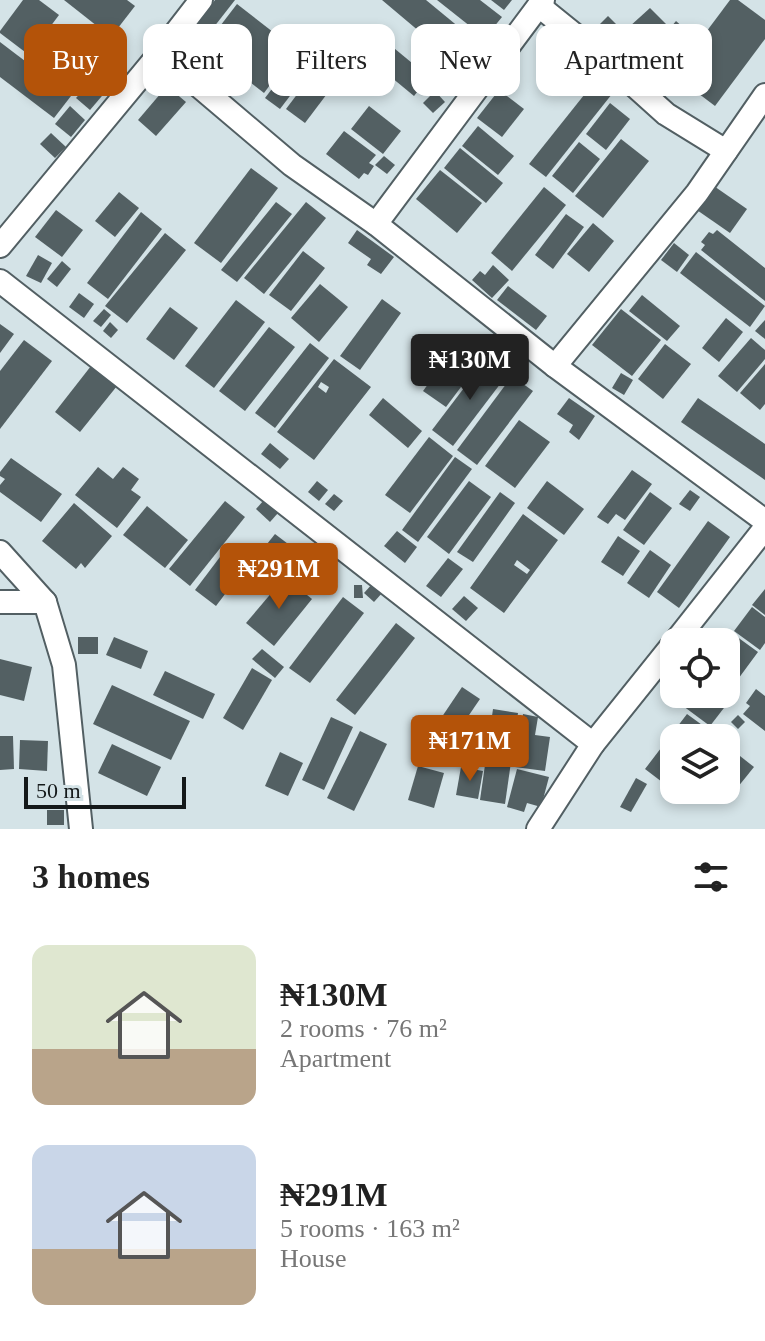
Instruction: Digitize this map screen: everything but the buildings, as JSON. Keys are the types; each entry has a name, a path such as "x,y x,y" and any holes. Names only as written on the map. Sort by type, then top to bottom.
{"street":[{"path":"182,24 201,0"},
{"path":"376,224 541,3 666,114 726,151"},
{"path":"0,246 143,74"},
{"path":"555,366 697,193 765,95"},
{"path":"211,96 292,165 376,224 555,366 765,521"},
{"path":"0,281 593,744"},
{"path":"685,628 765,528"},
{"path":"0,552 45,602 64,665 81,829"},
{"path":"0,602 45,602"},
{"path":"538,829 593,744 660,660"}]}
